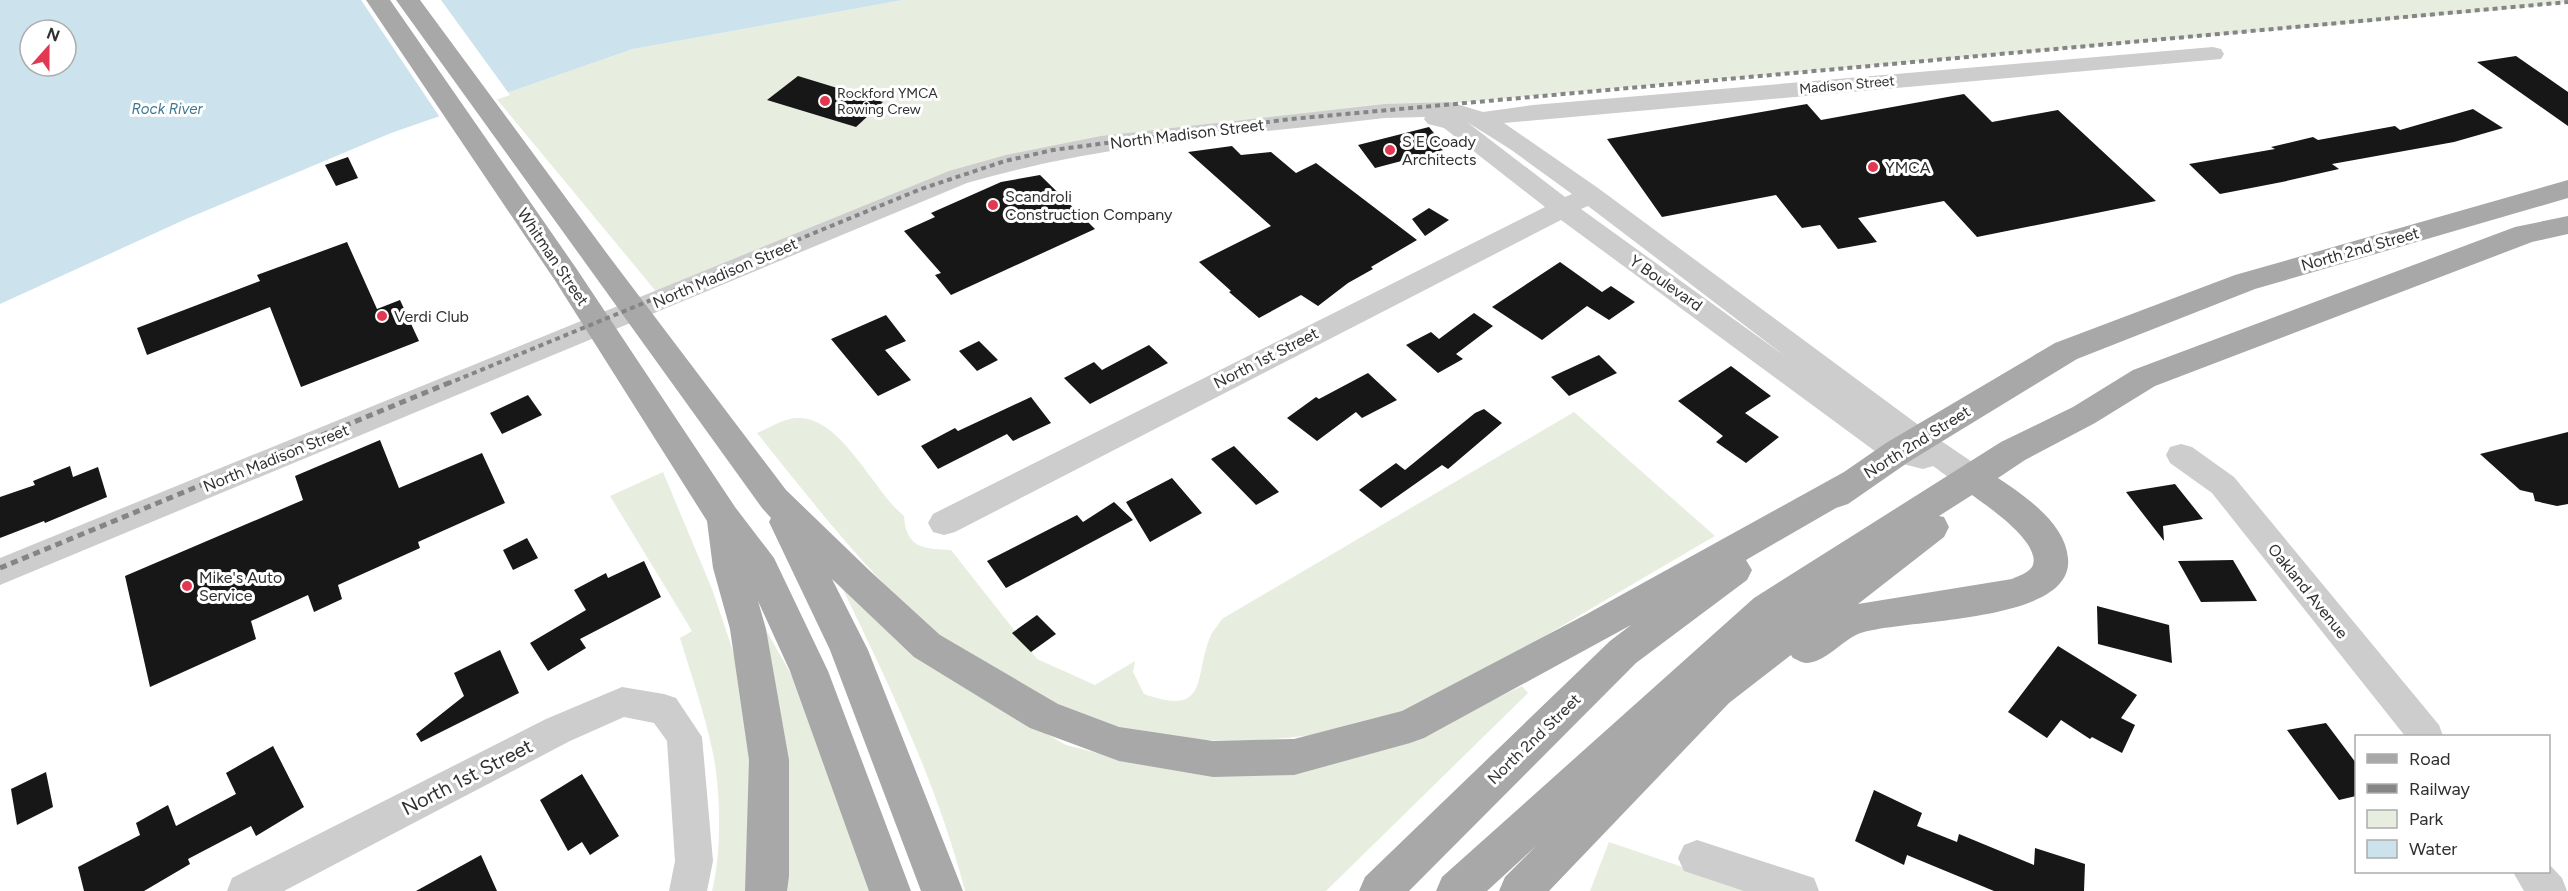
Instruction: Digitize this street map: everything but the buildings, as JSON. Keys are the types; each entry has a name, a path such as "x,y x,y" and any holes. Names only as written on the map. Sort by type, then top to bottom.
{"main road":[{"name":"Whitman Street","path":"378,0 566,275 723,518 761,568 809,671 890,891"},
{"name":"Whitman Street","path":"408,0 774,499"},
{"name":"North 2nd Street","path":"1380,891 1623,652 1853,482 1907,446 2066,351 2245,282 2568,189"},
{"path":"1457,891 1767,609 1959,469 2013,451 2084,415 2144,378 2525,234 2568,225"},
{"path":"1667,743 1830,630 1851,620 2018,593 2036,587 2046,578 2051,570 2052,561 2046,542 2037,528 2010,504 1959,469"},
{"path":"1520,891 1716,691 1947,516 1959,469"},
{"path":"774,499 927,646 1015,699 1044,716 1119,744 1214,759 1294,757 1410,726 1598,626 1853,482"},
{"path":"774,499 849,650 942,891"},
{"path":"723,518 731,568 748,629 769,760 766,891"}],"street":[{"name":"Madison Street","path":"1482,119 1533,112 2213,54"},
{"name":"North Madison Street","path":"0,572 958,177 1015,161 1101,144 1385,111 1450,109 1482,119"},
{"name":"Y Boulevard","path":"1385,111 1452,122 1562,208 1907,446"},
{"name":"Y Boulevard","path":"1482,119 1589,194 1923,458 1959,469"},
{"name":"North 1st Street","path":"944,523 1589,194"},
{"name":"Oakland Avenue","path":"2181,455 2223,485 2425,735"},
{"name":"North 1st Street","path":"246,891 558,730 622,702 664,709 684,737 694,861 688,891"},
{"path":"1697,858 1800,891"},
{"path":"2533,873 2548,891"}],"green space":[{"path":"903,0 2568,0 2568,2 1475,101 1053,150 659,295 495,97 633,49"},
{"path":"1574,412 1715,536 1482,673 1411,708 1344,729 1308,735 1235,741 1162,736 1110,726 1075,714 1042,698 957,650 919,619 870,569 757,433 796,418 812,420 828,429 842,441 904,516 905,527 912,541 932,549 951,550 1037,659 1095,685 1135,661 1133,672 1144,694 1165,700 1180,701 1190,696 1196,689 1211,635 1222,619"},
{"path":"663,472 712,589 746,698 756,785 749,891 712,891 719,840 717,782 705,721 680,638 692,631 610,496"},
{"path":"834,571 1001,708 1066,745 1145,765 1442,724 1522,686 1528,693 1326,891 965,891 953,849 924,768 890,688"},
{"path":"766,630 814,715 871,891 785,891 789,851 789,767"},
{"path":"1609,842 1753,891 1590,891"}],"water":[{"name":"Rock River","path":"0,0 903,0 633,49 391,133 186,219 0,304"}],"pier":[{"path":"361,0 441,0 510,95 441,119"}],"railway":[{"path":"447,384 921,189 1005,161 1053,150 1291,119 2568,2"},
{"path":"0,568 451,382"}],"place":[{"name":"Rockford YMCA Rowing Crew","path":"825,101"},
{"name":"S E Coady Architects","path":"1390,150"},
{"name":"YMCA","path":"1873,167"},
{"name":"Scandroli Construction Company","path":"993,205"},
{"name":"Verdi Club","path":"382,316"},
{"name":"Mike's Auto Service","path":"187,586"}]}
